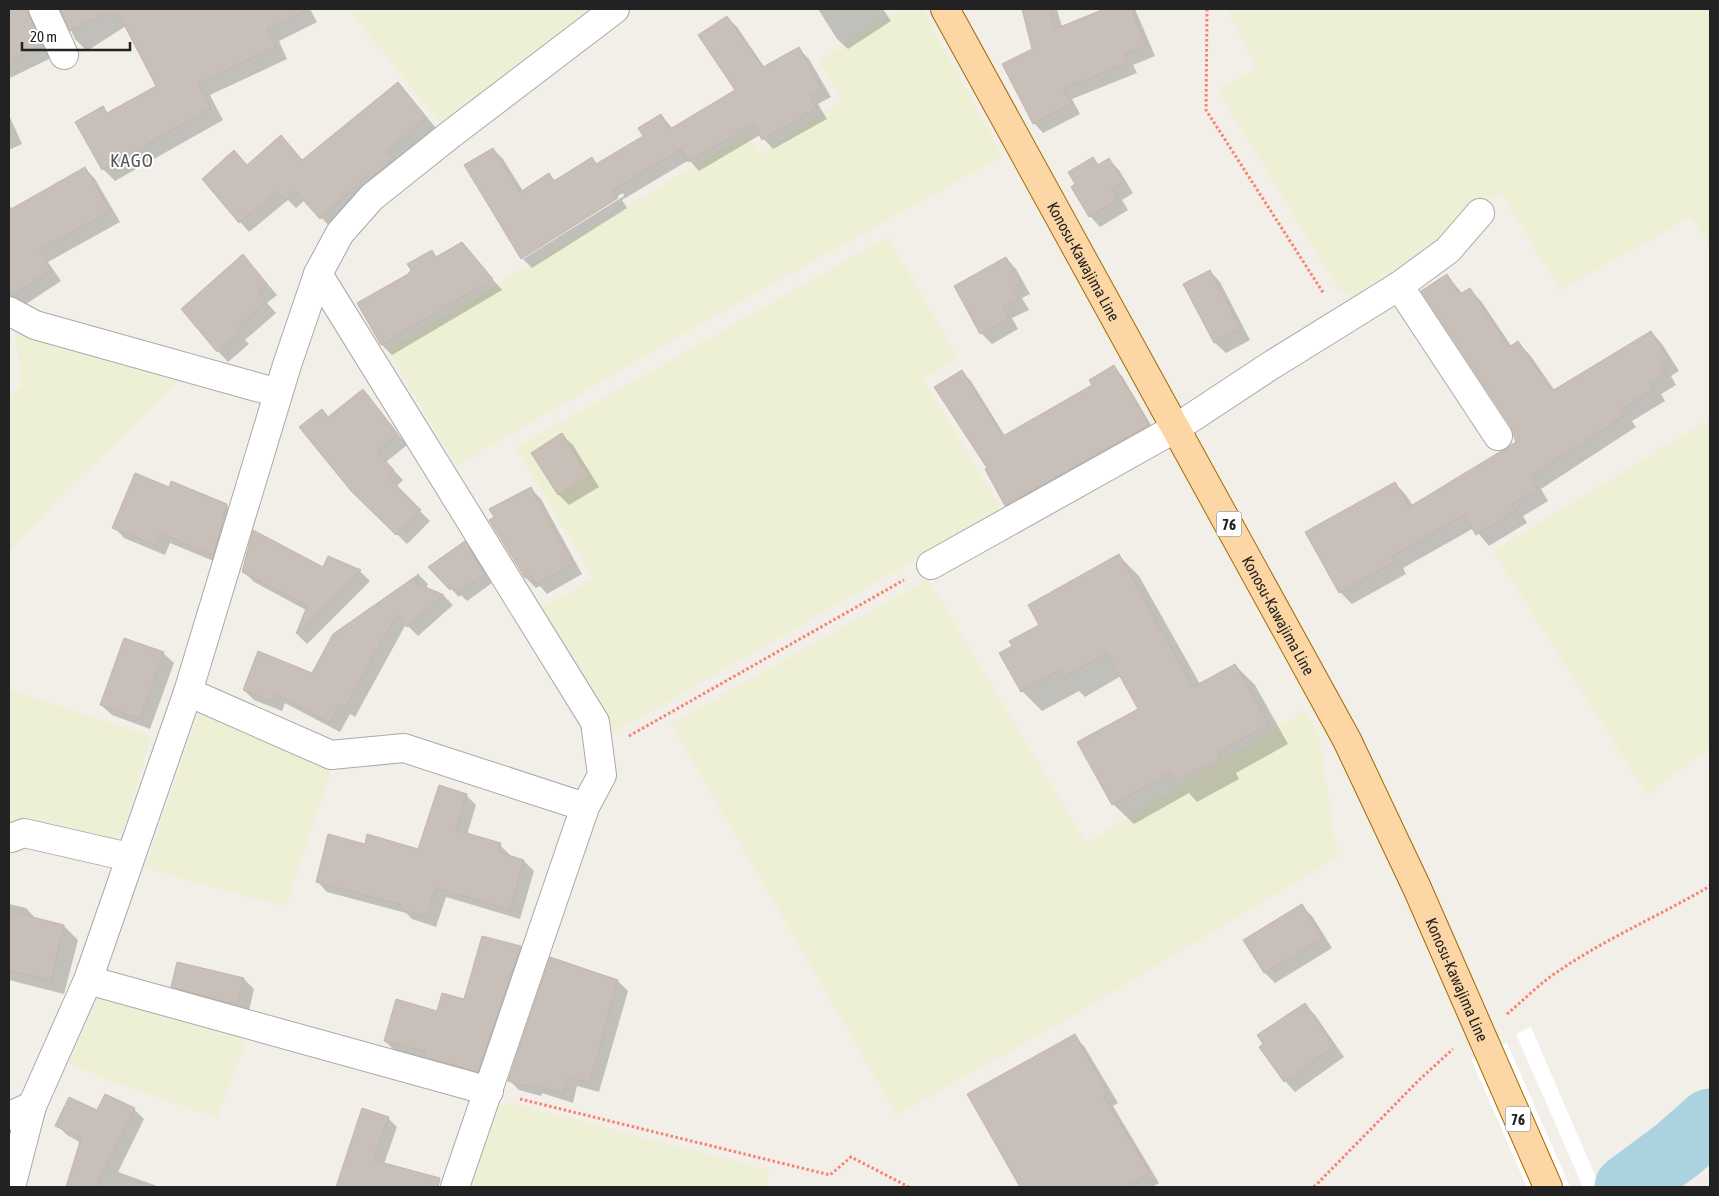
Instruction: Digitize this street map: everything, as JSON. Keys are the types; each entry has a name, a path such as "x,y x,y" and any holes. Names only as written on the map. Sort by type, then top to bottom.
{"main road":[{"name":"Konosu-Kawajima Line","path":"946,9 1347,740 1417,888 1548,1187"}],"street":[{"path":"43,9 64,55"},
{"path":"11,1187 20,1111 88,980 129,857 188,692 278,393 318,274 340,233 372,198 451,134 615,9"},
{"path":"931,565 1176,428 1399,286 1448,250 1480,212"},
{"path":"318,274 595,722 600,752 602,775 585,807 455,1187"},
{"path":"1399,286 1498,436"},
{"path":"9,311 35,325 278,393"},
{"path":"188,692 331,755 404,748 585,807"},
{"path":"11,838 24,833 129,857"},
{"path":"88,980 489,1091"}],"path":[{"path":"1207,9 1206,110 1342,321"},
{"path":"600,752 931,565"},
{"path":"1506,1015 1559,970 1596,947 1654,918 1710,886"},
{"path":"1314,1187 1431,1068 1458,1045 1484,1040"},
{"path":"489,1091 830,1175 851,1157 909,1187"}],"green space":[{"path":"356,9 592,9 442,125 351,12"},
{"path":"901,9 922,9 1003,156 714,316 456,466 388,350 748,134 760,154 842,101 819,61"},
{"path":"1228,9 1710,9 1710,247 1691,217 1560,290 1501,192 1456,221 1423,253 1356,296 1340,291 1218,91 1256,68"},
{"path":"888,237 958,358 923,379 1002,510 613,733 542,607 594,579 516,448"},
{"path":"13,324 185,375 60,497 9,552 9,398 22,385"},
{"path":"1710,419 1710,748 1647,794 1493,551"},
{"path":"928,579 1086,843 1304,711 1318,732 1338,857 1072,1016 897,1115 671,724"},
{"path":"9,689 151,736 123,830 112,847 9,821"},
{"path":"201,707 334,763 285,907 145,868"},
{"path":"100,995 249,1032 217,1118 104,1079 68,1063"},
{"path":"510,1103 770,1170 765,1187 464,1187 492,1107"}],"pier":[{"path":"1531,1027 1600,1187 1583,1187 1516,1034"},
{"path":"1507,1043 1570,1187 1527,1187 1471,1059"}],"building":[{"path":"9,9 28,9 42,44 9,61"},
{"path":"60,9 115,9 70,31"},
{"path":"116,9 308,9 267,29 276,47 198,83 211,108 102,170 75,122 103,106 107,113 156,86"},
{"path":"1022,9 1050,9 1055,29 1104,9 1132,9 1146,46 1124,55 1128,63 1063,89 1071,104 1033,124 1002,64 1032,49"},
{"path":"727,16 763,67 799,47 821,87 809,94 817,108 762,140 753,124 688,162 681,149 613,190 618,198 521,259 464,165 493,148 520,192 549,173 554,181 592,157 596,164 643,136 638,128 661,114 670,129 735,90 698,35"},
{"path":"398,82 427,118 387,151 394,159 370,179 367,175 320,219 295,191 286,200 278,191 239,223 202,179 234,150 247,165 281,135 302,160"},
{"path":"1093,157 1098,165 1109,158 1124,182 1112,189 1118,200 1089,217 1071,187 1075,184 1068,172"},
{"path":"85,167 110,211 39,251 51,270 12,296 9,295 9,205 11,209"},
{"path":"462,242 493,279 381,345 357,303 408,274 411,270 407,264 432,250 436,257"},
{"path":"243,254 267,284 258,292 267,302 236,329 239,333 217,352 181,309"},
{"path":"1006,257 1021,283 1013,287 1019,299 1003,307 1009,318 980,334 954,286"},
{"path":"1210,270 1241,329 1214,343 1183,284"},
{"path":"1447,274 1460,294 1470,288 1509,347 1518,341 1552,391 1651,331 1668,359 1660,364 1665,373 1650,382 1654,389 1621,409 1625,415 1530,477 1537,489 1512,504 1516,511 1476,535 1464,515 1392,556 1395,562 1339,593 1305,532 1395,482 1409,507 1516,442 1511,427 1421,291"},
{"path":"1114,365 1149,425 1005,506 985,469 987,468 934,387 962,370 1003,436 1092,385 1089,380"},
{"path":"363,389 398,434 377,452 394,470 387,476 421,510 396,535 351,491 299,427 322,409 328,417"},
{"path":"562,433 589,476 558,495 531,453"},
{"path":"135,473 169,487 171,481 227,504 213,556 160,533 155,545 112,528"},
{"path":"531,487 573,564 536,584 531,575 525,578 489,520 494,517 489,509"},
{"path":"253,530 323,567 328,556 361,570 296,634 307,606 242,572"},
{"path":"465,541 485,574 458,593 453,587 450,590 428,567"},
{"path":"1119,554 1193,687 1235,664 1269,724 1217,753 1220,759 1176,782 1171,772 1112,805 1077,742 1138,709 1107,653 1064,677 1060,670 1021,692 999,653 1012,646 1009,641 1039,625 1028,605"},
{"path":"419,574 414,582 444,595 407,627 397,614 345,708 340,705 330,723 275,694 272,702 243,690 258,651 312,673 333,634"},
{"path":"124,638 164,652 140,719 100,705"},
{"path":"439,785 467,794 456,830 501,843 498,852 524,860 510,910 436,888 426,917 400,909 402,905 316,882 328,834 365,844 367,834 418,849"},
{"path":"1302,904 1323,938 1264,973 1243,940"},
{"path":"9,911 64,925 51,981 9,970"},
{"path":"482,936 521,946 478,1072 424,1057 426,1052 384,1041 396,999 437,1011 442,993 464,999"},
{"path":"550,957 618,980 590,1083 568,1077 563,1094 532,1084 531,1087 508,1081"},
{"path":"177,962 244,978 238,1005 171,987"},
{"path":"1305,1003 1335,1046 1284,1082 1259,1047 1263,1044 1257,1035"},
{"path":"1075,1034 1108,1093 1104,1096 1150,1173 1125,1187 1020,1187 967,1094"},
{"path":"105,1094 135,1108 96,1187 66,1187 81,1138 55,1126 69,1097 97,1110"},
{"path":"362,1108 389,1117 373,1160 440,1178 438,1187 336,1187"}],"waterway":[{"path":"1627,1187 1677,1150 1710,1121"}],"district":[{"name":"KAGO","path":"132,160"}]}
